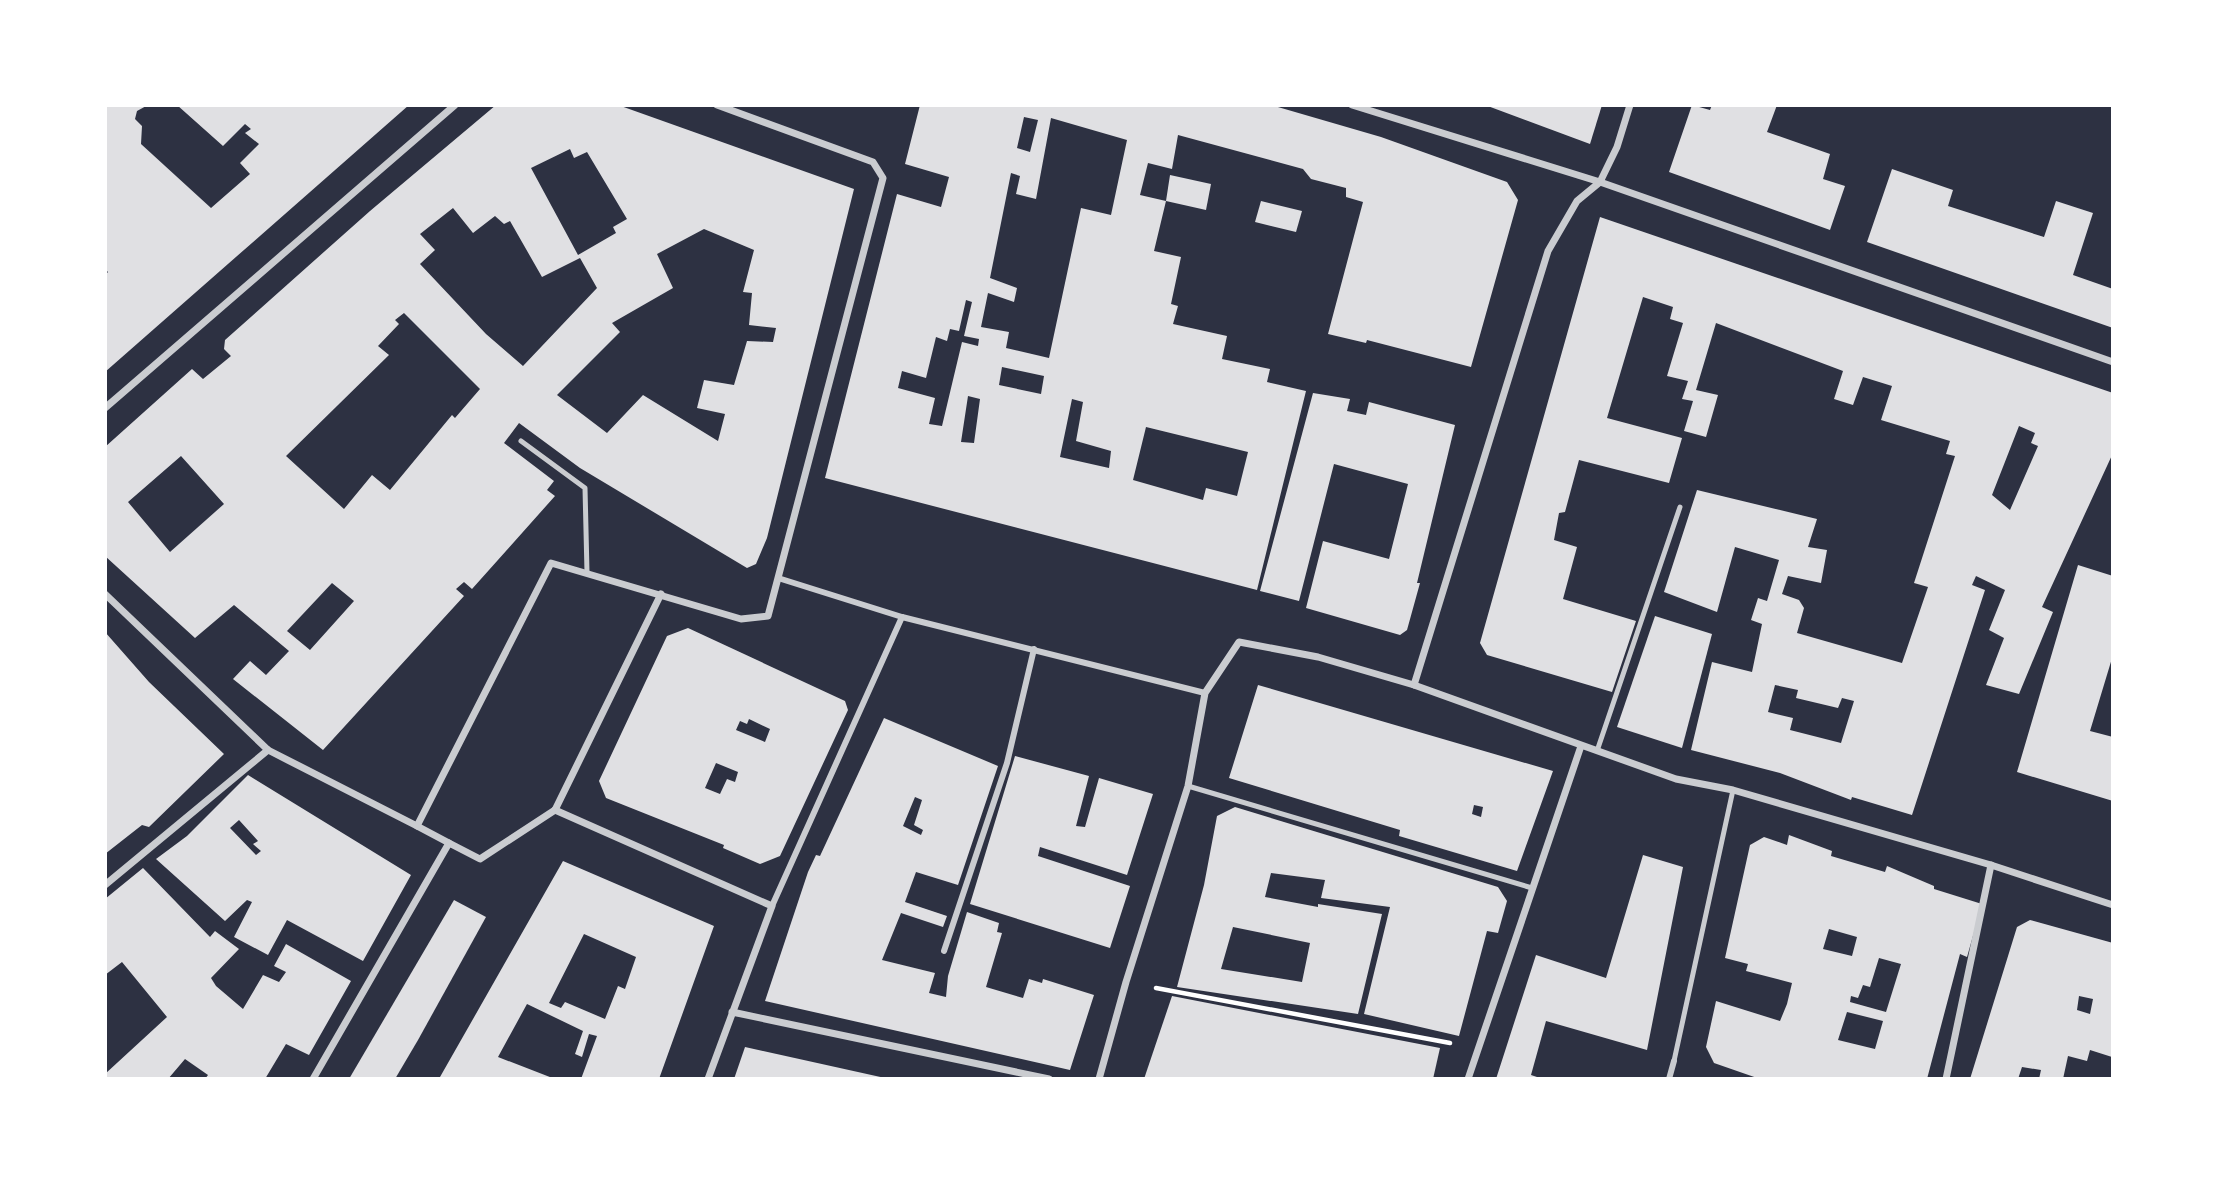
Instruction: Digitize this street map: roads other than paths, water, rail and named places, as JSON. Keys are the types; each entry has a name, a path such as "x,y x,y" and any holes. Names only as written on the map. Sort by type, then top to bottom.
{"street":[{"path":"105,408 455,105"},
{"path":"416,826 551,563 741,619 768,616 883,178 873,162 717,105"},
{"path":"1352,105 1600,182 2113,362"},
{"path":"1414,685 1548,251 1577,201 1600,182 1617,146 1630,105"},
{"path":"778,578 902,617 1205,693"},
{"path":"105,594 268,750 480,859 555,810 661,594"},
{"path":"708,1079 772,905 902,617"},
{"path":"1099,1079 1126,982 1188,786 1205,693 1239,642 1318,657 1414,685 1676,779 1733,790 1991,865 2113,905"},
{"path":"944,951 1007,764 1034,649"},
{"path":"1468,1079 1581,746"},
{"path":"105,885 268,750"},
{"path":"555,810 772,905"},
{"path":"313,1079 449,844"},
{"path":"1946,1079 1991,865"},
{"path":"732,1012 1049,1079"},
{"path":"1669,1079 1674,1061"}],"lane":[{"path":"521,441 585,488 587,572"},
{"path":"1597,751 1680,507"},
{"path":"1188,786 1532,888"},
{"path":"1674,1061 1733,790"}]}
